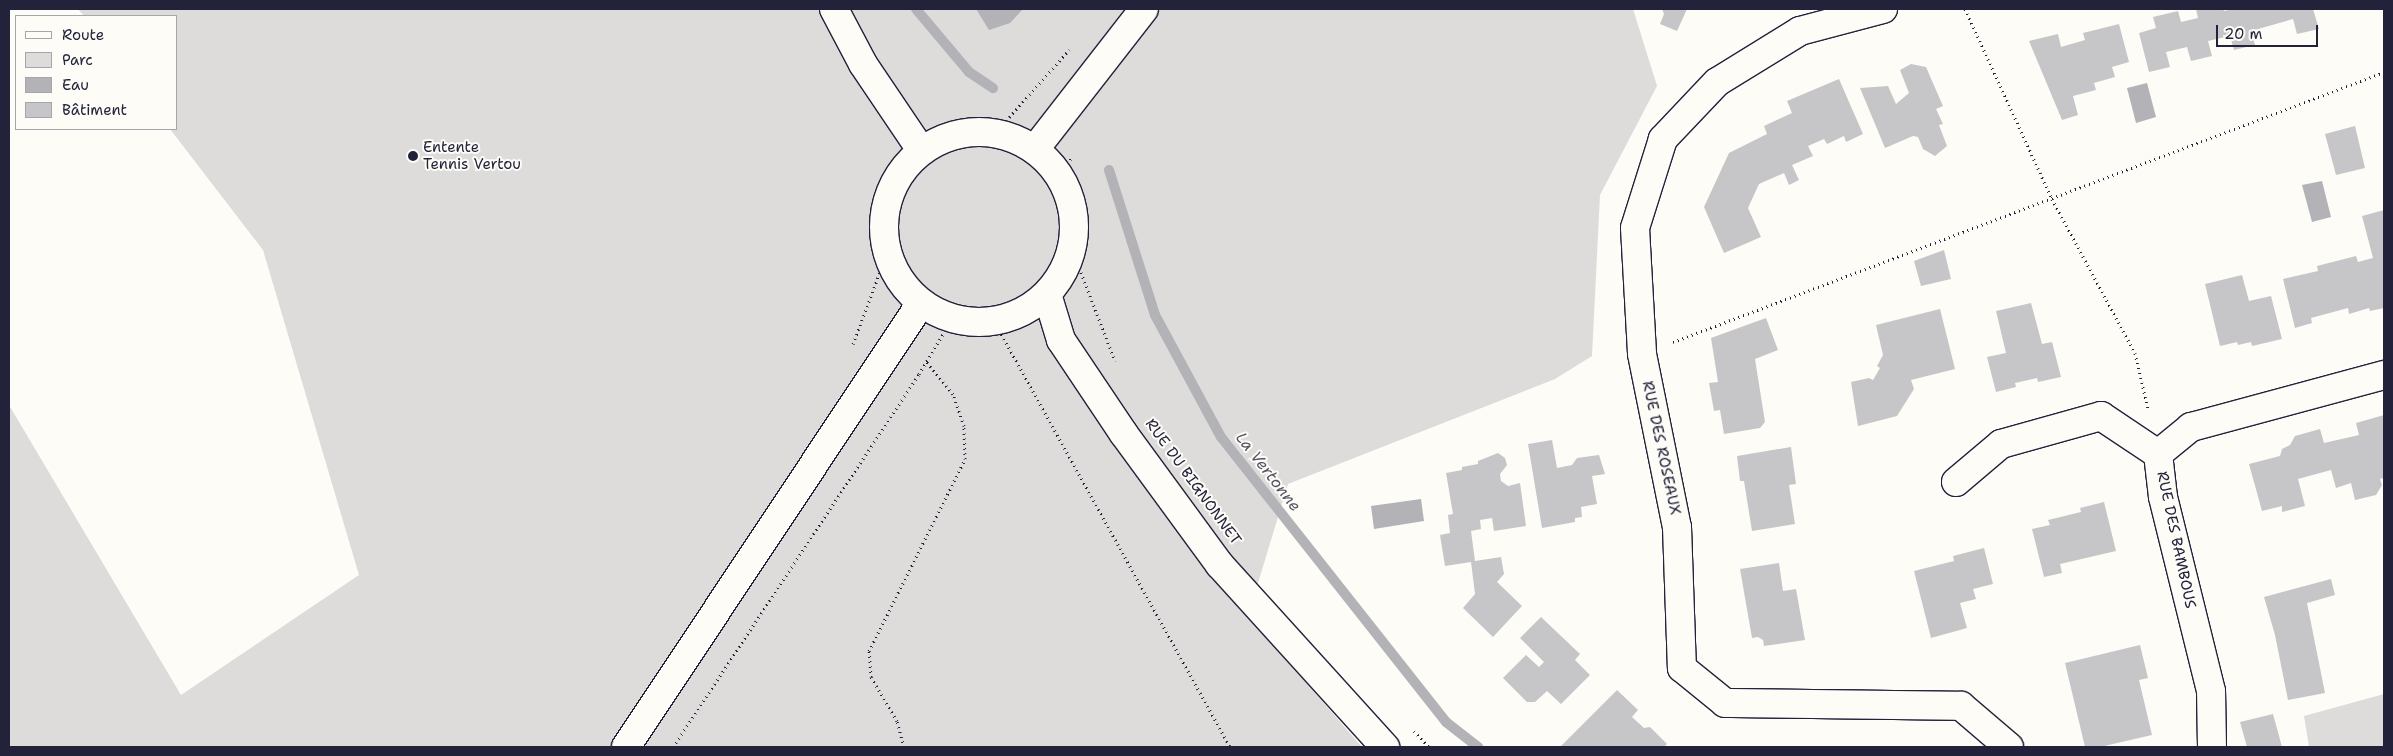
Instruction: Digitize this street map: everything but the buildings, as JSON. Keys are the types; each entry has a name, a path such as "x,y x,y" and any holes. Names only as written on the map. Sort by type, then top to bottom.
{"street":[{"path":"834,9 863,64 921,150"},
{"path":"1035,149 1144,9"},
{"name":"RUE DES ROSEAUX","path":"1883,9 1800,31 1717,82 1663,139 1635,228 1642,354 1677,527 1682,668 1725,703 1961,706 2009,747"},
{"path":"970,132 996,132 1016,138 1035,149 1049,161 1060,176 1071,200 1075,224 1072,249 1063,273 1047,294 1020,313 994,322 980,323 952,319 921,303 900,281 887,253 884,230 886,208 892,186 905,167 921,150 944,138 970,132"},
{"name":"RUE DU BIGNONNET","path":"1047,294 1061,340 1124,434 1220,565 1385,747"},
{"path":"626,747 921,303"},
{"name":"RUE DES BAMBOUS","path":"2212,747 2211,691 2163,497 2158,454 2190,427 2384,375"},
{"path":"1956,482 2001,444 2101,416 2158,454"}],"path":[{"path":"1965,9 2052,199 2136,353 2158,454"},
{"path":"996,132 1032,95 1073,45"},
{"path":"1642,354 2384,72"},
{"path":"1072,249 1116,364"},
{"path":"673,747 952,319"},
{"path":"994,322 1230,747"},
{"path":"904,747 897,720 871,677 869,651 964,459 964,426 953,394 926,361"},
{"path":"1408,726 1429,747"}],"green space":[{"path":"78,9 1633,9 1657,86 1600,195 1592,356 1555,379 1288,484 1248,616 1362,747 9,747 9,405 181,695 359,575 263,250 171,130 178,130 178,15 83,15"},
{"path":"2384,694 2384,747 2309,747 2304,716"}],"water":[{"path":"976,9 1023,9 1010,23 989,30"},
{"path":"2147,83 2156,117 2136,123 2127,88"},
{"path":"2322,181 2331,217 2312,222 2302,185"},
{"path":"1421,499 1424,521 1374,529 1371,506"}],"waterway":[{"name":"La Vertonne","path":"916,9 969,72 993,88"},
{"name":"La Vertonne","path":"1109,170 1155,315 1221,437 1446,722 1478,747"}],"place":[{"name":"Entente Tennis Vertou","path":"413,156"}]}
